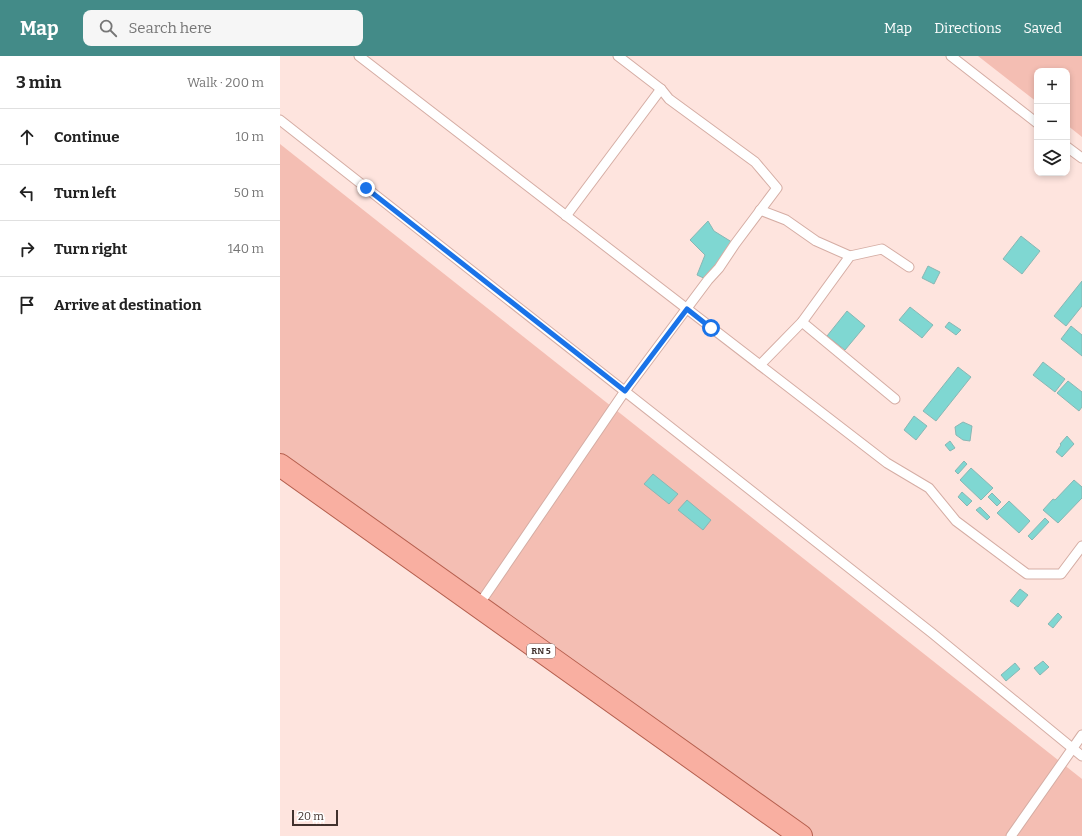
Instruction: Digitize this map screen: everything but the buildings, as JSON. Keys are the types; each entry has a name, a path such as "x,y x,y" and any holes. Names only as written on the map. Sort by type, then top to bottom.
{"main road":[{"name":"RN 5","path":"280,465 802,836"}],"lane":[{"path":"359,56 888,463 929,488 956,521 1027,574 1061,574 1082,546"},
{"path":"478,607 625,391 708,280 719,268 777,188 755,162 669,99 661,90 618,56"},
{"path":"952,56 1034,121"},
{"path":"566,216 661,90"},
{"path":"280,120 932,633 1082,756"},
{"path":"1070,149 1082,158"},
{"path":"760,210 786,220 816,241 850,256 882,249 909,267"},
{"path":"760,365 802,322 850,256"},
{"path":"802,322 895,399"},
{"path":"1011,836 1082,735"}],"shaded area":[{"path":"978,56 1082,56 1082,137 1070,127 1070,68 1034,68 1034,100"},
{"path":"280,144 1082,779 1082,836 786,836 280,471"}],"route":[{"path":"366,188 625,391 687,309 711,328"}]}
